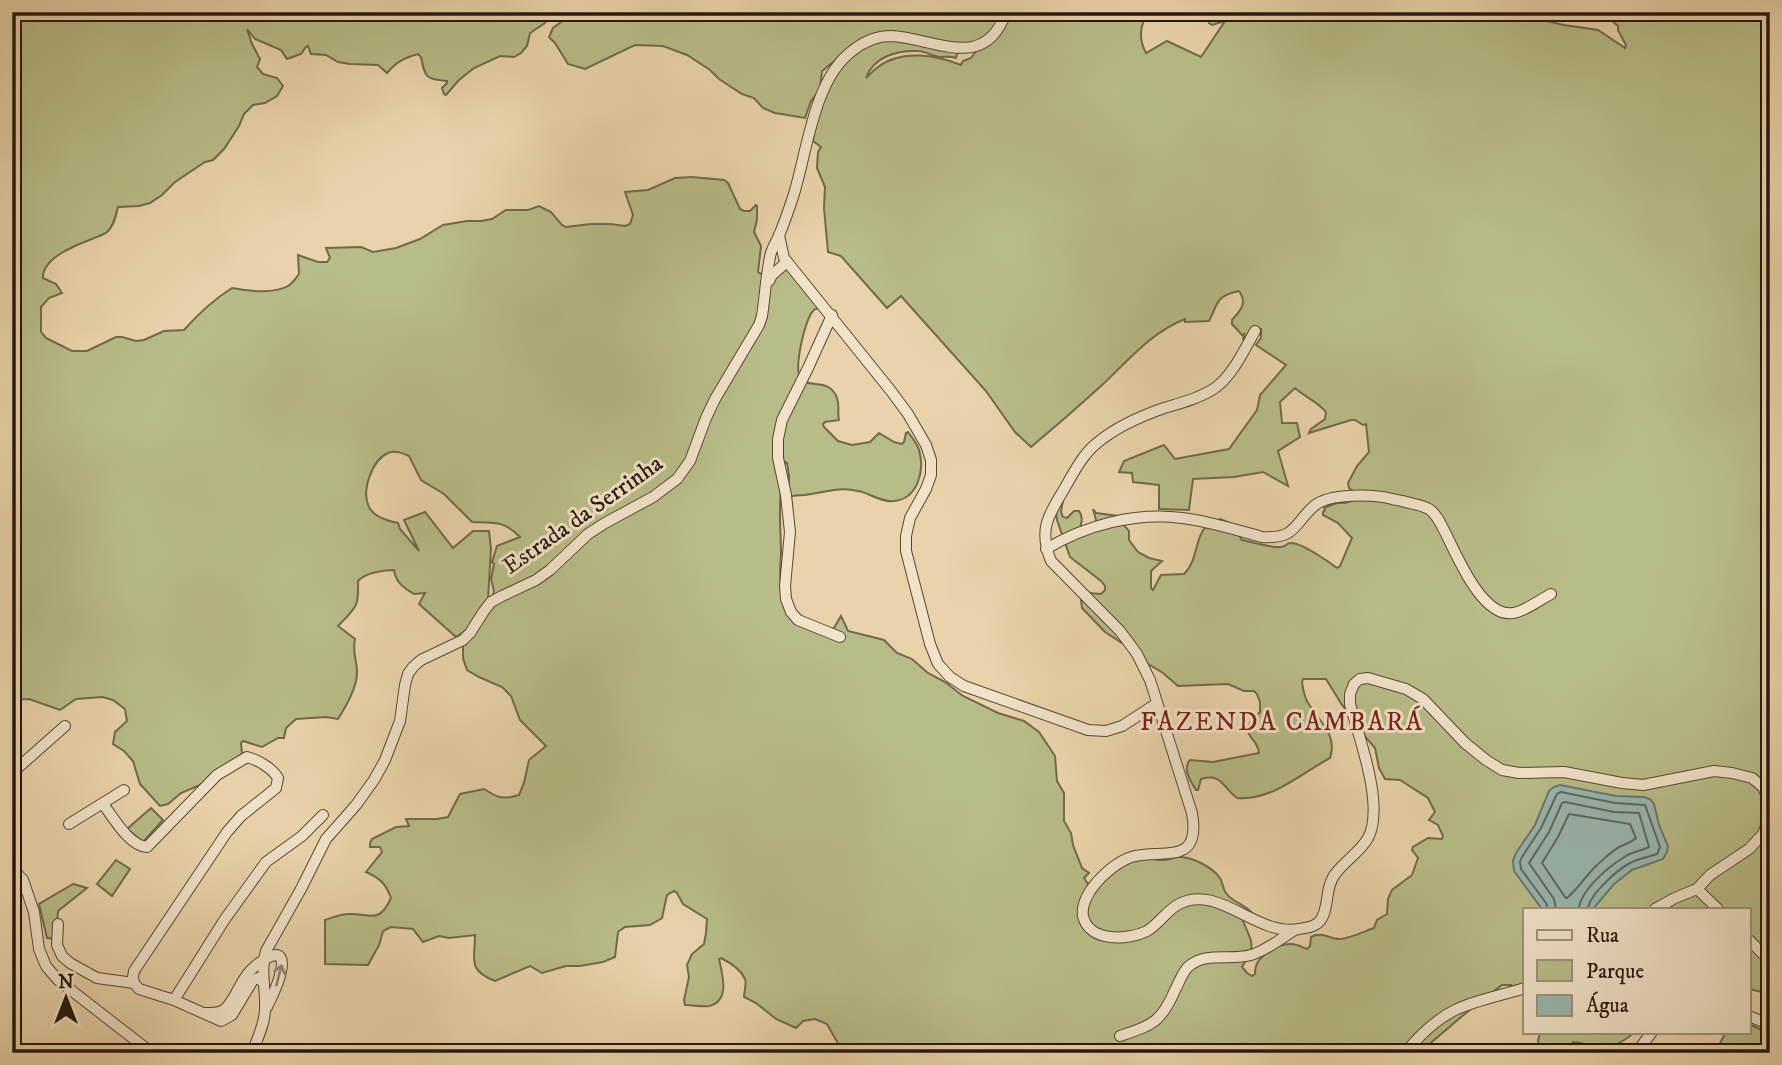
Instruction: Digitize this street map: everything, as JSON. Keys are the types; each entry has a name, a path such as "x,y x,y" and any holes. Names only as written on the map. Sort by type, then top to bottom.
{"street":[{"name":"Estrada da Serrinha","path":"252,1053 266,1011 263,982 265,951 326,839 356,805 385,760 400,721 405,685 413,667 421,660 463,640 491,603 536,580 588,534 653,498 677,479 690,461 715,399 759,325 770,254 797,183 818,105 832,75 850,52 873,38 890,36 948,48 974,47 995,34 1006,12"},
{"path":"779,235 786,260 908,414 926,445 931,460 931,475 910,518 906,551 930,644 938,664 950,677 964,686 1088,730 1106,731 1122,726 1156,704"},
{"path":"770,254 786,260"},
{"path":"766,285 786,260"},
{"path":"832,315 782,420 778,458 790,532 786,599 791,612 798,620 839,637"},
{"path":"1255,331 1231,370 1215,388 1115,430 1096,443 1082,460 1047,519 1044,534 1051,561 1120,631 1137,654 1150,680 1195,827 1192,839 1176,853 1136,856 1122,861 1105,873 1091,888 1084,903 1083,916 1088,926 1099,935 1115,938 1136,936 1150,930 1177,905 1200,899 1215,901 1271,927 1293,931 1310,928 1319,922 1324,914 1332,878 1368,838 1373,824 1374,809 1368,765 1350,704 1354,684 1368,678 1406,689 1423,699 1465,743 1502,770 1519,773 1563,772 1643,785 1714,771 1752,778 1763,788 1769,802 1769,818 1763,834 1749,849 1710,875 1697,889 1657,908"},
{"path":"1046,549 1091,527 1157,516 1183,518 1274,538 1294,530 1314,506 1325,499 1340,496 1389,498 1428,509 1437,518 1469,577 1492,608 1503,614 1515,613 1551,594"},
{"path":"12,773 65,726"},
{"path":"103,804 132,841 146,847 217,775 247,757 274,772 278,778 276,788 241,816 227,832 134,971 133,977 139,989 174,1000 221,1021 232,1015 253,980 258,978 263,982"},
{"path":"69,824 124,790"},
{"path":"174,1000 225,919 266,862 302,836 323,815"},
{"path":"12,868 23,880 34,912 40,949 46,966 58,980 152,1053"},
{"path":"1697,889 1717,908"},
{"path":"58,924 57,945 62,956 71,963 97,978 134,983"},
{"path":"1120,1036 1148,1026 1159,1018 1168,1007 1182,977 1189,967 1200,959 1248,956 1265,950 1293,931"},
{"path":"1750,941 1770,961"},
{"path":"204,1014 220,1013 226,1008 248,973 275,954 282,962 279,982 266,1011"},
{"path":"1405,1053 1435,1022 1457,1009 1523,989"},
{"path":"1750,1016 1770,1025"},
{"path":"1636,1053 1650,1034"}],"green space":[{"path":"12,12 1148,12 1141,32 1146,53 1167,41 1201,57 1225,21 1212,25 1209,23 1208,12 1506,12 1598,30 1625,48 1618,26 1601,12 1770,12 1770,994 1750,989 1750,908 1523,908 1523,994 1511,985 1502,985 1419,1053 852,1053 840,1047 827,1024 815,1019 803,1021 796,1028 776,1019 744,997 745,979 721,958 723,993 720,999 709,1006 685,1005 689,977 687,965 692,954 704,944 707,919 683,904 674,891 667,895 662,918 650,925 625,927 618,932 615,957 603,962 566,966 542,973 530,966 495,981 476,968 475,935 449,938 439,936 423,942 413,929 391,927 383,931 368,965 325,964 325,920 345,914 378,915 391,898 382,882 366,872 382,852 380,847 370,847 372,839 396,827 409,826 406,819 448,817 460,794 484,789 501,797 519,795 529,760 546,746 520,720 511,696 502,687 467,670 463,658 463,644 492,599 492,562 497,546 520,537 503,525 472,522 444,494 421,480 409,456 399,452 388,453 373,469 366,493 369,507 378,516 398,523 419,551 404,520 425,512 453,548 473,531 489,531 491,549 488,599 468,629 456,637 419,604 425,593 414,594 407,590 399,582 394,570 375,572 361,578 358,581 355,606 338,626 355,639 357,678 348,703 338,719 296,719 286,728 284,738 278,738 262,747 243,741 242,754 200,785 160,806 140,784 133,761 113,744 115,732 127,721 125,709 113,700 102,697 76,699 60,710 29,699 12,700","holes":["564,16 565,19 553,28 549,37 568,64 585,69 635,45 663,46 687,55 742,94 754,98 763,108 805,118 811,101 820,90 822,71 854,46 823,103 813,141 821,147 817,168 825,187 828,252 841,256 887,308 901,296 986,391 1015,432 1031,447 1150,340 1185,319 1185,322 1209,321 1221,298 1239,291 1243,303 1232,324 1244,334 1243,340 1252,330 1261,329 1261,338 1256,345 1286,365 1260,395 1257,410 1229,449 1175,459 1164,445 1124,461 1119,472 1132,473 1133,482 1159,485 1159,509 1189,510 1193,479 1263,472 1288,486 1278,451 1300,437 1297,423 1282,423 1280,402 1295,388 1326,412 1325,419 1309,433 1351,420 1366,424 1369,452 1348,483 1358,499 1337,503 1324,508 1323,512 1323,515 1338,523 1352,538 1337,568 1297,544 1277,547 1242,540 1232,524 1220,519 1204,529 1192,562 1184,574 1161,575 1153,590 1151,571 1162,561 1138,552 1129,540 1129,531 1119,516 1096,513 1093,509 1096,520 1092,530 1079,532 1082,518 1079,511 1074,511 1067,518 1063,517 1063,500 1056,513 1070,557 1105,586 1101,594 1089,593 1081,600 1082,608 1105,632 1178,686 1228,684 1257,694 1260,712 1252,720 1248,731 1259,753 1213,762 1190,760 1187,771 1196,790 1201,779 1213,778 1218,779 1237,798 1250,798 1274,791 1330,758 1332,750 1329,735 1307,701 1302,682 1303,679 1326,679 1375,748 1379,768 1385,779 1400,780 1428,798 1435,812 1429,820 1438,825 1442,839 1428,838 1413,847 1412,850 1418,858 1412,875 1392,890 1387,914 1377,920 1374,928 1343,939 1315,935 1311,937 1307,949 1293,944 1278,946 1262,957 1252,976 1242,967 1252,943 1243,921 1252,913 1229,896 1220,878 1212,870 1191,859 1179,857 1157,860 1132,852 1097,881 1088,884 1084,878 1089,873 1082,868 1071,833 1064,821 1064,793 1057,781 1055,756 1039,732 1024,721 998,713 963,696 912,659 897,653 884,640 848,631 841,616 834,628 826,628 811,623 791,608 781,589 780,578 780,496 785,462 789,476 788,497 844,489 894,501 909,495 914,489 920,474 921,458 917,445 908,432 902,444 879,433 870,442 852,445 838,441 824,427 825,422 839,420 837,398 834,392 824,385 801,379 798,366 807,324 813,310 818,308 816,301 791,265 770,279 758,272 761,246 754,232 757,206 750,211 740,209 724,180 675,178 648,190 625,192 633,215 630,224 625,226 591,224 566,227 551,212 539,206 528,210 506,210 492,219 443,225 420,239 396,248 373,252 361,247 326,248 330,258 327,262 318,262 298,255 299,274 288,286 268,291 232,288 206,307 184,330 164,331 144,340 116,337 87,351 72,351 46,338 41,332 41,307 49,298 62,293 56,284 43,278 48,264 69,249 107,232 113,224 118,207 150,203 175,182 205,162 213,160 224,149 244,114 253,105 265,103 277,96 283,86 277,78 263,74 257,67 260,59 247,29 255,39 281,50 287,59 301,54 308,46 311,54 326,55 338,62 350,64 378,65 387,73 401,61 418,54 428,76 447,81 442,88 446,95 474,68 500,56 514,57 521,53 527,46 530,33 549,17","967,48 976,48 971,58 963,61 961,65 930,56 908,56 887,61 866,78 874,65 894,54 918,51 956,58 957,54"]},
{"path":"151,808 163,820 143,842 127,829"},
{"path":"116,860 130,869 112,896 97,884"},
{"path":"73,884 87,888 58,911 56,939 47,938 39,904"},
{"path":"1750,1024 1770,1034 1770,1053 1732,1053 1717,1049 1725,1034 1750,1034"},
{"path":"1540,1034 1632,1034 1603,1053 1593,1053 1594,1050 1589,1046 1573,1042 1570,1049 1558,1053 1541,1053"}],"water":[{"path":"1560,785 1616,796 1650,799 1668,846 1663,859 1632,870 1614,884 1594,908 1541,908 1514,871 1513,861 1535,825 1549,791"}],"district":[{"name":"FAZENDA CAMBARÁ","path":"1282,722"}]}
